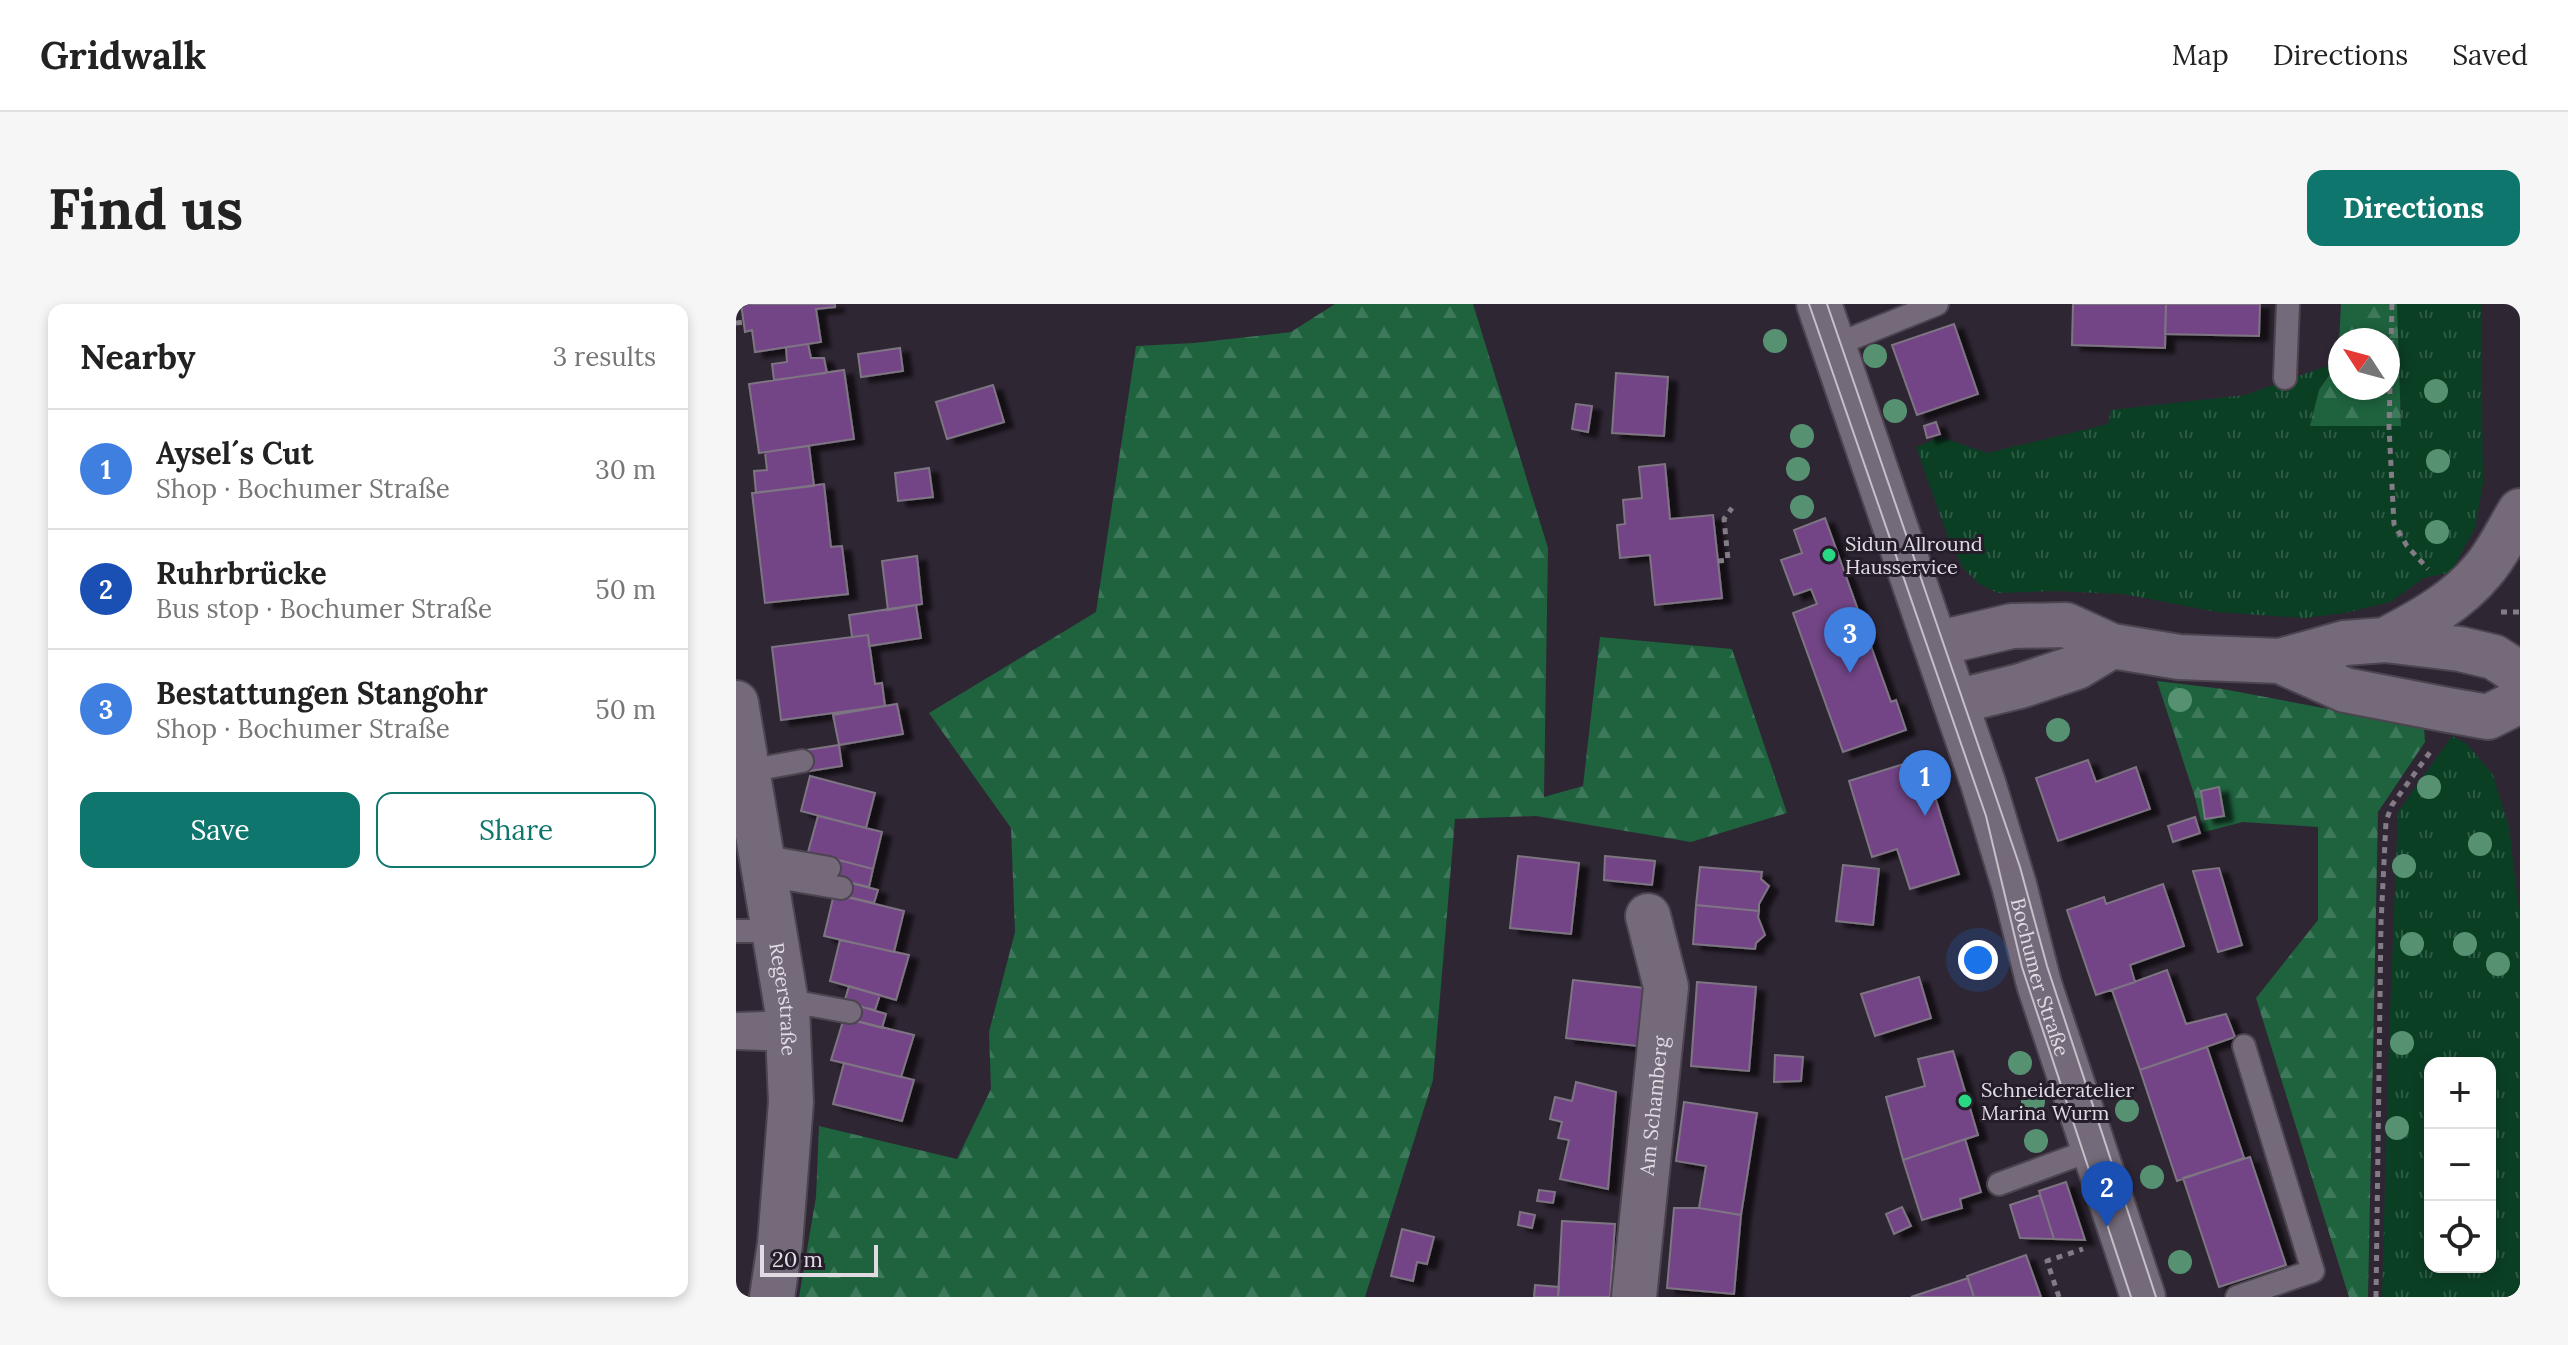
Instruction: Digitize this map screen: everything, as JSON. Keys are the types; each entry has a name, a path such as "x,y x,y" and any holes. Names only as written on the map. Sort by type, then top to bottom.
{"street":[{"name":"Bochumer Straße","path":"1819,304 1983,783 2014,885 2039,984 2143,1297"},
{"path":"2385,640 2455,598 2484,569 2520,511"},
{"path":"1935,644 2012,626 2066,625 2112,646 2179,657 2280,661 2345,643 2385,640 2460,649 2494,657 2520,674"},
{"path":"1955,702 2020,686 2077,667 2112,646"},
{"path":"2280,661 2345,690 2488,717 2520,701"},
{"name":"Regerstraße","path":"736,703 743,772 763,865 755,931 786,1021 791,1102 780,1244 772,1297"},
{"name":"Am Schamberg","path":"1634,1297 1666,987 1648,916"}],"lane":[{"path":"1833,346 1937,304"},
{"path":"2285,378 2288,304"},
{"path":"743,772 802,761"},
{"path":"763,865 829,868"},
{"path":"763,865 841,888"},
{"path":"736,1024 850,1012"},
{"path":"736,1038 786,1021"},
{"path":"2237,1297 2313,1271 2244,1046"},
{"path":"1999,1184 2094,1149"}],"path":[{"path":"2392,304 2389,427 2394,524 2407,546 2455,598"},
{"path":"1718,561 1728,560 1724,519 1732,508"},
{"path":"2376,1297 2381,923 2386,821 2392,805 2436,744 2448,710"},
{"path":"2059,1297 2047,1261 2090,1247"}],"green space":[{"path":"1335,304 1473,304 1548,548 1544,797 1583,786 1600,637 1732,649 1787,813 1691,842 1536,816 1455,819 1433,1080 1365,1297 799,1297 816,1197 819,1126 957,1159 991,1089 989,1032 1015,932 1011,828 929,713 1096,612 1136,346 1291,332"},
{"path":"2341,304 2397,304 2398,328 2340,328"},
{"path":"2397,304 2481,304 2483,484 2475,528 2451,572 2424,578 2390,602 2345,613 2304,618 2217,612 2123,594 2054,591 1998,593 1979,584 1963,568 1948,537 1916,447 1941,437 1987,453 2108,424 2111,410 2245,395 2328,366 2328,377 2319,390 2328,394 2328,400 2342,400 2401,426"},
{"path":"2328,377 2328,400 2400,400 2400,396 2401,426 2310,426 2319,390"},
{"path":"2157,681 2223,689 2424,727 2425,742 2378,812 2368,1297 2349,1297 2256,998 2318,920 2318,827 2243,822 2204,832"},
{"path":"2452,736 2466,743 2493,775 2509,827 2520,918 2520,1297 2382,1297 2398,812"}],"building":[{"path":"741,304 835,304 835,307 816,309 821,342 755,352 752,330 745,332"},
{"path":"2073,304 2166,304 2165,348 2072,345"},
{"path":"2166,304 2260,304 2259,336 2165,334"},
{"path":"1954,324 1978,394 1917,415 1892,345"},
{"path":"808,344 811,358 824,358 827,373 774,380 772,364 787,362 786,347"},
{"path":"900,348 903,371 861,377 858,354"},
{"path":"844,370 854,439 759,453 749,384"},
{"path":"1616,373 1668,377 1664,436 1612,433"},
{"path":"993,385 1004,422 947,439 936,402"},
{"path":"1576,404 1592,406 1588,432 1572,429"},
{"path":"1936,422 1940,434 1927,438 1924,426"},
{"path":"809,446 814,486 756,493 754,471 767,470 765,452"},
{"path":"1665,464 1670,519 1713,515 1722,598 1655,605 1650,555 1620,558 1617,525 1625,524 1623,500 1642,498 1639,467"},
{"path":"929,468 933,497 898,501 895,473"},
{"path":"824,484 831,547 842,546 848,594 765,603 752,493"},
{"path":"1825,518 1891,702 1896,700 1906,730 1843,752 1793,613 1817,604 1811,589 1794,595 1781,560 1802,553 1794,530"},
{"path":"917,556 922,604 888,610 882,561"},
{"path":"916,605 921,638 869,646 868,635 852,637 849,615"},
{"path":"868,635 875,684 882,683 885,706 781,720 772,647"},
{"path":"897,704 903,734 839,745 833,715"},
{"path":"839,745 842,766 803,772 800,751"},
{"path":"1923,758 1959,874 1910,889 1897,849 1872,857 1849,781"},
{"path":"2088,760 2096,782 2136,767 2150,809 2058,841 2036,778"},
{"path":"810,776 875,793 866,828 801,811"},
{"path":"2219,787 2224,816 2205,819 2201,791"},
{"path":"818,816 882,832 873,869 808,852"},
{"path":"2195,817 2200,833 2173,842 2168,826"},
{"path":"1518,856 1579,863 1571,934 1510,928"},
{"path":"1605,856 1655,861 1652,885 1604,880"},
{"path":"831,858 873,869 869,887 827,877"},
{"path":"1843,865 1879,869 1873,925 1836,921"},
{"path":"1700,867 1762,872 1761,879 1769,886 1759,904 1759,911 1696,905"},
{"path":"2219,868 2242,945 2218,952 2193,871"},
{"path":"843,881 878,890 874,903 840,895"},
{"path":"2163,884 2184,946 2130,965 2135,982 2096,995 2067,910 2104,897 2106,904"},
{"path":"834,894 904,911 894,952 824,936"},
{"path":"1696,905 1759,911 1758,917 1765,935 1756,943 1755,949 1693,944"},
{"path":"840,940 909,955 896,1000 830,981"},
{"path":"2167,970 2186,1024 2226,1014 2235,1037 2140,1070 2112,990"},
{"path":"1919,977 1931,1018 1875,1036 1861,994"},
{"path":"1573,980 1653,989 1646,1047 1566,1038"},
{"path":"1697,982 1756,987 1749,1071 1691,1066"},
{"path":"849,986 880,995 875,1010 844,1003"},
{"path":"852,1004 886,1014 882,1028 848,1019"},
{"path":"844,1018 914,1035 901,1077 831,1060"},
{"path":"2207,1047 2244,1158 2177,1181 2140,1070"},
{"path":"1953,1051 1978,1135 1903,1160 1886,1097 1925,1086 1918,1059"},
{"path":"1775,1055 1803,1057 1801,1081 1774,1082"},
{"path":"844,1063 914,1080 902,1121 833,1104"},
{"path":"1576,1082 1616,1092 1608,1189 1560,1179 1569,1140 1558,1138 1562,1122 1550,1119 1555,1097 1572,1101"},
{"path":"1684,1102 1757,1113 1741,1215 1699,1208 1706,1166 1676,1161"},
{"path":"1965,1139 1981,1192 1960,1199 1962,1208 1922,1220 1903,1160"},
{"path":"2250,1157 2286,1265 2219,1287 2183,1178"},
{"path":"2066,1182 2085,1240 2054,1239 2039,1191"},
{"path":"1539,1190 1555,1192 1553,1203 1537,1201"},
{"path":"2040,1195 2054,1239 2020,1238 2010,1205"},
{"path":"1902,1207 1911,1226 1894,1234 1886,1214"},
{"path":"1674,1208 1699,1208 1741,1215 1734,1294 1667,1288"},
{"path":"1520,1212 1535,1215 1532,1228 1518,1225"},
{"path":"1562,1221 1615,1224 1610,1297 1558,1297"},
{"path":"1402,1229 1434,1237 1427,1264 1417,1262 1413,1281 1391,1276"},
{"path":"2026,1255 2041,1297 1974,1297 1967,1276"},
{"path":"1968,1278 1974,1297 1911,1297"},
{"path":"1535,1285 1559,1287 1558,1297 1534,1297"}],"tram line":[{"path":"1809,304 1986,816 2022,967 2131,1297"},
{"path":"1827,304 2020,867 2047,966 2156,1297"}],"place":[{"name":"Sidun Allround Hausservice","path":"1829,555"},
{"name":"Bestattungen Stangohr","path":"1850,673"},
{"name":"Aysel´s Cut","path":"1925,816"},
{"name":"Schneideratelier Marina Wurm","path":"1965,1101"},
{"name":"Ruhrbrücke","path":"2107,1227"}]}
